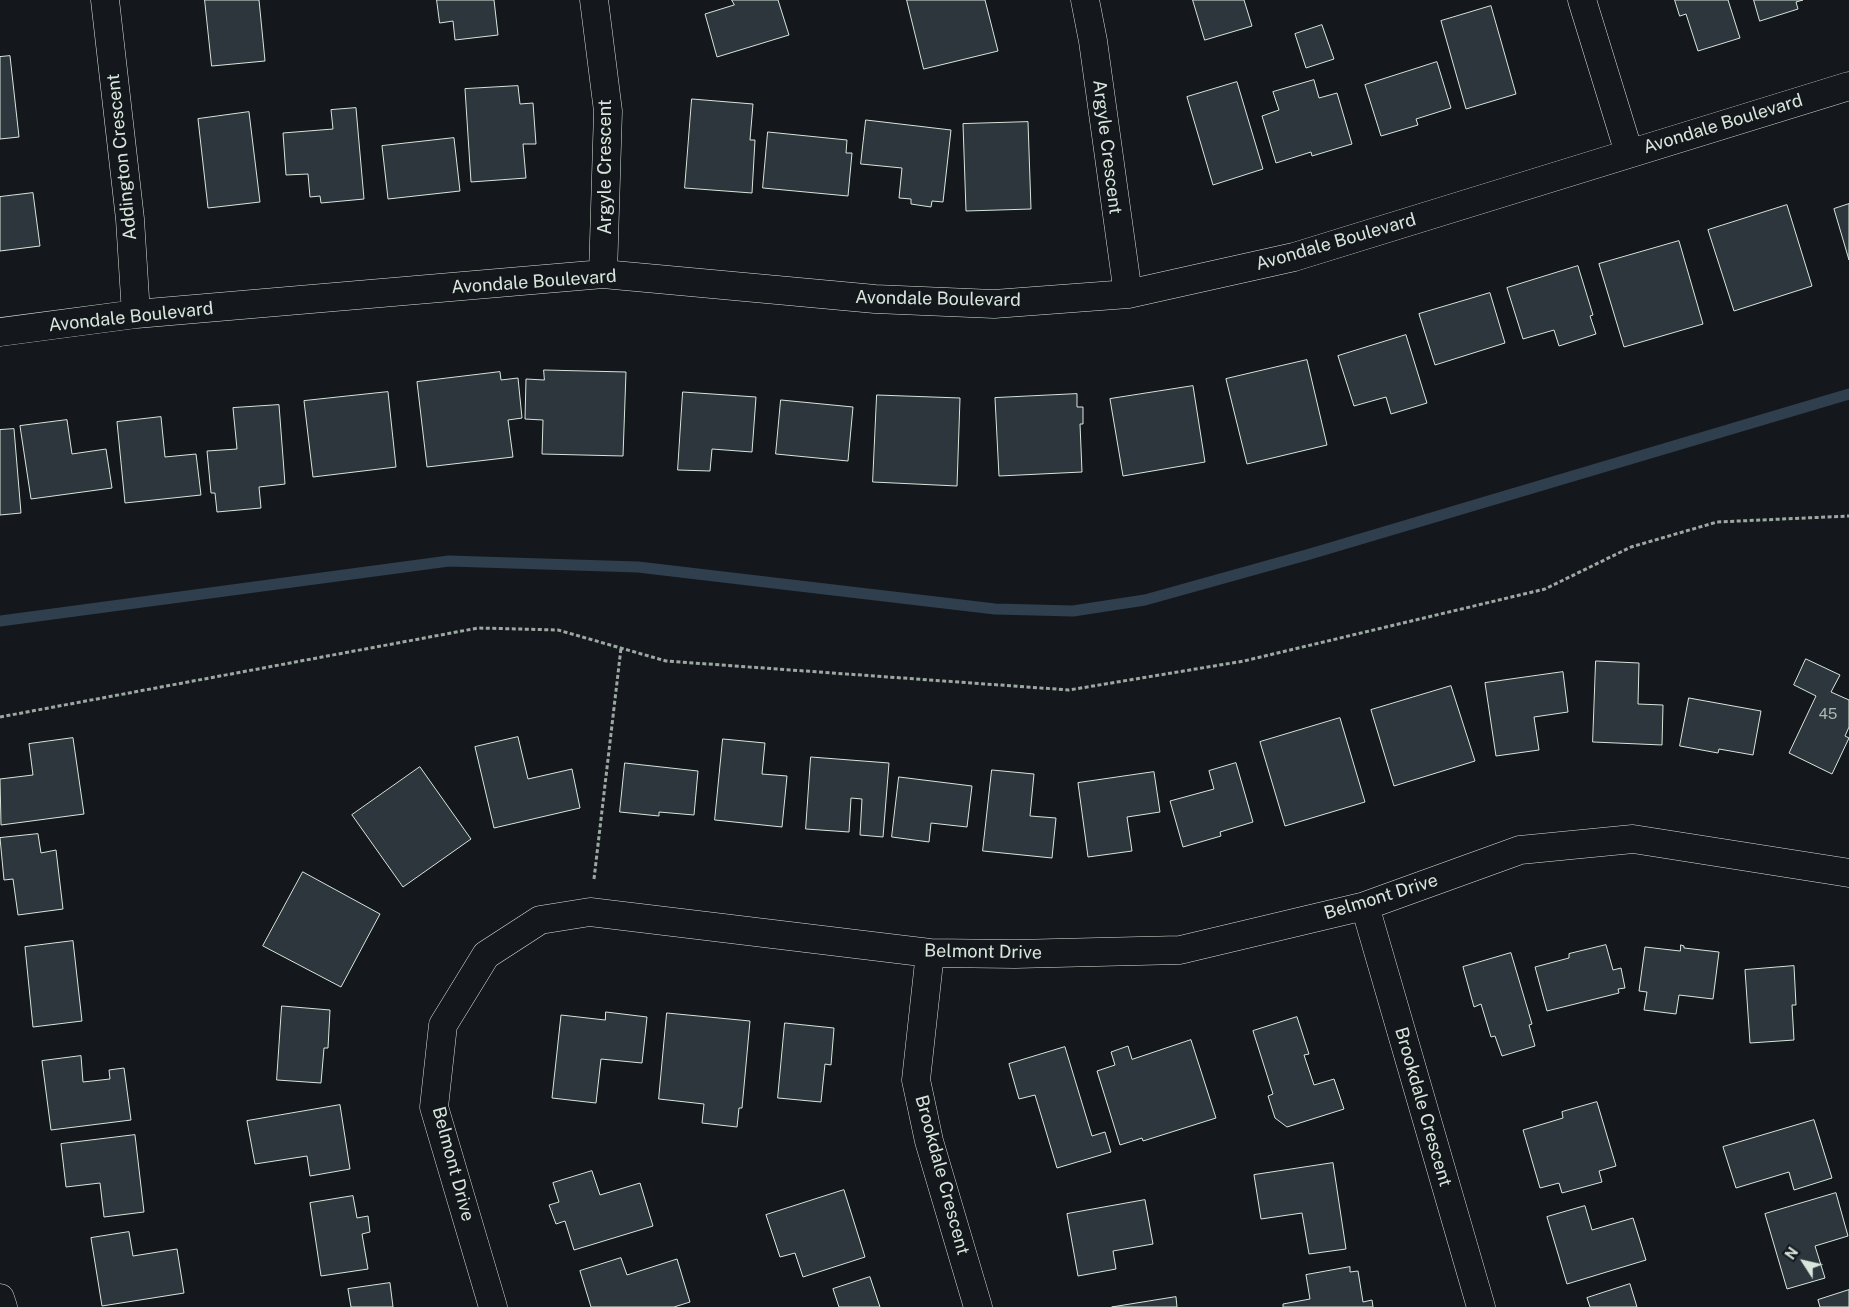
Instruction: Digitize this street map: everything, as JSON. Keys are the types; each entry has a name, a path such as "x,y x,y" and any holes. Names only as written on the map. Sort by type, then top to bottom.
{"street":[{"name":"Addington Crescent","path":"105,0 130,219 136,314"},
{"name":"Argyle Crescent","path":"594,0 608,111 603,274"},
{"name":"Argyle Crescent","path":"1085,0 1093,41 1128,294"},
{"path":"1582,0 1629,153"},
{"name":"Avondale Boulevard","path":"0,332 136,314 603,274 856,298 994,304 1128,294 1294,257 1849,86"},
{"name":"Belmont Drive","path":"493,1307 434,1107 443,1025 486,955 540,920 590,912 930,953 1015,954 1180,950 1364,906 1520,850 1633,839 1849,873"},
{"name":"Brookdale Crescent","path":"1364,906 1481,1307"},
{"name":"Brookdale Crescent","path":"930,953 916,1080 929,1141 978,1307"},
{"path":"0,1298 3,1307"}],"path":[{"path":"0,717 478,628 558,630 666,662 1069,690 1244,661 1545,589 1630,547 1717,522 1849,516"},
{"path":"590,912 621,648"}],"building":[{"path":"205,0 259,0 265,61 212,66"},
{"path":"437,0 494,0 498,35 455,40 453,21 440,23"},
{"path":"732,0 778,0 789,35 717,57 705,14 734,5"},
{"path":"907,0 985,0 998,51 924,69"},
{"path":"1193,0 1244,0 1252,26 1205,40"},
{"path":"1675,0 1728,0 1740,38 1698,51 1686,14 1680,16"},
{"path":"1754,0 1803,0 1796,2 1798,9 1760,21"},
{"path":"1491,6 1516,94 1466,109 1441,21"},
{"path":"1322,25 1334,59 1306,68 1295,34"},
{"path":"10,56 19,137 0,139 0,57"},
{"path":"1437,62 1451,108 1416,119 1418,125 1381,136 1365,85"},
{"path":"1314,80 1319,98 1337,93 1352,144 1312,156 1311,152 1276,163 1262,116 1279,110 1273,92"},
{"path":"1237,82 1263,169 1213,185 1187,97"},
{"path":"518,86 520,104 533,103 536,144 523,144 526,178 471,182 465,89"},
{"path":"692,99 753,104 750,140 755,140 752,193 685,188"},
{"path":"356,108 364,199 321,203 320,196 310,197 308,174 286,175 283,133 333,129 331,110"},
{"path":"249,112 260,202 208,208 198,119"},
{"path":"866,120 951,130 943,202 932,201 931,207 911,204 911,199 899,198 902,168 861,164"},
{"path":"1028,122 1031,209 966,211 963,124"},
{"path":"768,132 847,140 846,153 852,153 848,196 763,188"},
{"path":"454,138 460,191 388,199 382,146"},
{"path":"33,193 40,246 0,251 0,197"},
{"path":"1849,204 1849,260 1834,209"},
{"path":"1787,205 1812,286 1734,311 1708,230"},
{"path":"1679,241 1703,324 1624,347 1599,264"},
{"path":"1578,266 1593,315 1590,316 1596,334 1559,346 1554,330 1523,339 1507,288"},
{"path":"1490,293 1505,343 1435,365 1419,314"},
{"path":"1406,335 1427,403 1391,414 1386,397 1354,406 1338,356"},
{"path":"1307,360 1327,445 1247,464 1226,379"},
{"path":"544,370 626,372 623,456 542,454 543,420 525,419 526,379 544,380"},
{"path":"500,372 501,380 518,378 522,418 508,420 513,457 427,467 417,382"},
{"path":"1193,386 1205,462 1123,476 1110,399"},
{"path":"388,392 396,467 313,477 304,401"},
{"path":"683,392 756,397 752,452 712,449 710,471 678,470"},
{"path":"1077,394 1077,407 1083,407 1083,424 1080,424 1082,472 999,476 995,398"},
{"path":"877,395 960,398 957,486 873,482"},
{"path":"781,400 853,407 848,461 776,454"},
{"path":"279,405 285,484 259,487 261,508 217,512 215,493 211,493 207,451 237,449 233,408"},
{"path":"161,417 165,457 196,454 201,495 125,503 117,422"},
{"path":"67,420 72,454 106,449 112,488 31,499 20,426"},
{"path":"14,429 21,513 0,515 0,430"},
{"path":"1806,659 1840,675 1831,692 1849,700 1849,727 1845,736 1849,738 1832,774 1789,753 1816,696 1794,685"},
{"path":"1596,661 1639,663 1638,704 1663,705 1662,745 1593,742"},
{"path":"1563,672 1568,712 1534,717 1539,750 1496,756 1485,683"},
{"path":"1451,686 1475,761 1394,786 1371,710"},
{"path":"1689,698 1761,711 1753,755 1719,749 1718,753 1680,746"},
{"path":"1340,718 1365,802 1285,826 1260,742"},
{"path":"518,737 528,779 572,769 580,808 494,828 475,747"},
{"path":"73,738 84,814 1,825 0,779 33,775 29,744"},
{"path":"723,739 765,743 762,774 787,776 782,827 715,820"},
{"path":"811,757 889,763 883,837 860,835 862,799 851,798 849,832 806,829"},
{"path":"625,763 698,771 694,815 659,812 659,816 620,812"},
{"path":"1236,763 1253,822 1220,832 1221,836 1183,847 1170,801 1214,789 1209,771"},
{"path":"420,767 471,839 403,887 352,815"},
{"path":"992,770 1034,774 1030,816 1056,818 1052,858 983,851"},
{"path":"1154,772 1160,812 1127,817 1132,851 1088,857 1078,783"},
{"path":"899,777 972,786 967,827 931,823 929,842 892,837"},
{"path":"38,834 41,853 56,850 63,909 18,915 13,879 4,880 0,838"},
{"path":"303,872 380,914 341,987 263,946"},
{"path":"73,941 82,1021 33,1027 25,947"},
{"path":"1606,945 1613,970 1621,968 1625,988 1618,989 1619,993 1547,1011 1535,967 1569,958 1569,954"},
{"path":"1681,945 1684,948 1719,952 1713,999 1679,995 1676,1014 1644,1010 1647,992 1639,991 1645,947 1680,951"},
{"path":"1511,953 1532,1024 1529,1025 1535,1046 1502,1056 1495,1036 1491,1037 1481,1004 1474,1007 1463,967"},
{"path":"1794,966 1796,1005 1792,1005 1794,1040 1750,1043 1745,970"},
{"path":"282,1006 330,1010 328,1048 324,1048 321,1083 277,1080"},
{"path":"606,1012 647,1017 642,1063 601,1059 596,1103 552,1098 561,1015 605,1020"},
{"path":"667,1013 750,1021 742,1108 739,1108 737,1127 702,1123 704,1104 659,1099"},
{"path":"1297,1017 1309,1054 1304,1055 1314,1085 1334,1079 1344,1109 1287,1127 1275,1118 1268,1096 1273,1094 1253,1031"},
{"path":"785,1023 834,1028 831,1065 825,1064 821,1102 778,1098"},
{"path":"1191,1040 1216,1118 1143,1141 1142,1138 1120,1145 1097,1071 1115,1065 1111,1052 1128,1046 1132,1059"},
{"path":"1065,1047 1092,1136 1105,1132 1111,1152 1057,1168 1035,1095 1019,1099 1009,1064"},
{"path":"81,1056 83,1082 110,1079 109,1070 124,1068 131,1120 51,1130 42,1061"},
{"path":"1597,1102 1616,1166 1599,1171 1602,1182 1562,1193 1559,1183 1540,1188 1523,1130 1563,1118 1562,1112"},
{"path":"340,1105 350,1169 310,1176 307,1156 255,1164 247,1121"},
{"path":"1814,1120 1832,1178 1794,1190 1789,1172 1736,1188 1723,1147"},
{"path":"135,1135 144,1212 104,1217 100,1183 66,1187 61,1144"},
{"path":"1333,1163 1346,1249 1309,1254 1302,1213 1261,1219 1254,1175"},
{"path":"592,1171 600,1195 640,1183 653,1226 574,1250 565,1221 556,1224 549,1205 559,1202 553,1183"},
{"path":"844,1190 865,1257 803,1277 795,1253 780,1257 766,1215"},
{"path":"1836,1193 1848,1236 1815,1246 1825,1278 1787,1289 1765,1214"},
{"path":"353,1196 357,1218 368,1216 370,1232 362,1234 368,1269 321,1276 310,1203"},
{"path":"1145,1200 1153,1244 1113,1251 1116,1269 1078,1276 1067,1214"},
{"path":"1585,1206 1592,1230 1633,1218 1646,1260 1567,1284 1547,1217"},
{"path":"129,1232 133,1256 177,1249 184,1293 102,1306 91,1238"},
{"path":"621,1258 627,1275 677,1259 690,1302 674,1307 591,1307 580,1271"},
{"path":"1350,1267 1350,1272 1358,1271 1363,1302 1372,1300 1373,1307 1283,1307 1283,1304 1310,1299 1306,1275"},
{"path":"870,1277 880,1307 839,1307 833,1289"},
{"path":"390,1283 393,1307 351,1307 348,1289"},
{"path":"1630,1284 1637,1307 1590,1307 1587,1298"},
{"path":"1849,1290 1849,1307 1820,1307 1818,1300"},
{"path":"1176,1297 1177,1307 1112,1307"}],"waterway":[{"path":"0,621 449,561 638,567 995,609 1073,611 1145,600 1310,554 1849,394"}]}
